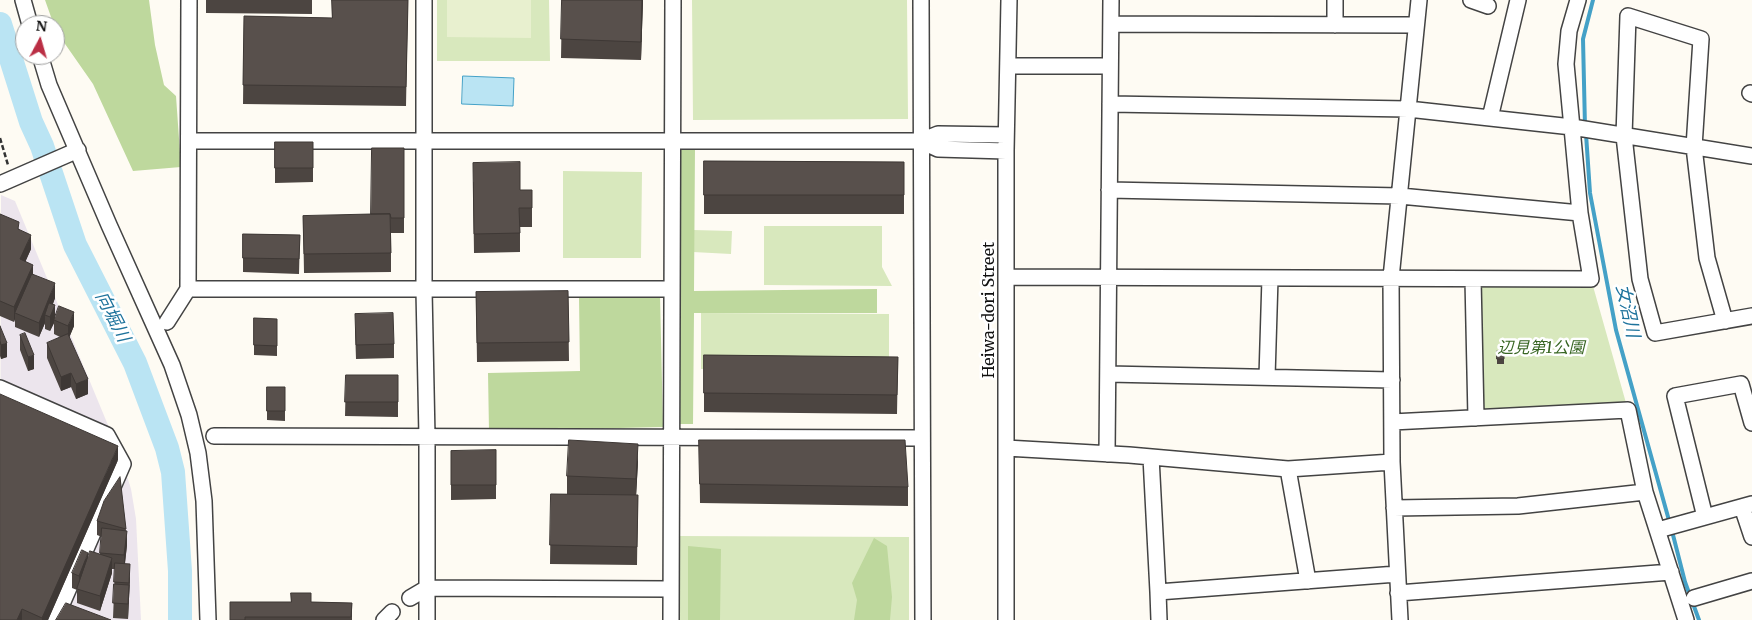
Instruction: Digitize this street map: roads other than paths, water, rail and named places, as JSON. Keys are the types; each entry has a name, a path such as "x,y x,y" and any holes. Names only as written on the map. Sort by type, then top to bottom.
{"street":[{"path":"23,0 27,15"},
{"path":"167,322 188,289 189,0"},
{"path":"424,0 423,141 427,436 427,620"},
{"path":"670,620 673,0"},
{"path":"921,0 923,620"},
{"name":"Heiwa-dori Street","path":"1006,620 1006,135 1009,0"},
{"path":"1107,454 1111,0"},
{"path":"1335,0 1335,25"},
{"path":"1400,620 1392,462 1391,278 1419,0"},
{"path":"1471,0 1488,6"},
{"path":"1490,118 1518,0"},
{"path":"1007,277 1591,279 1580,213 1566,64 1569,31 1578,0"},
{"path":"1725,321 1707,258 1694,147 1701,39 1628,16 1624,136 1640,279 1655,333 1725,321 1752,316"},
{"path":"1110,24 1416,25"},
{"path":"43,65 73,152 172,365 189,415 198,452 204,501 208,620"},
{"path":"1009,66 1110,66"},
{"path":"1110,104 1408,109 1572,127 1752,156"},
{"path":"189,141 921,141 938,134 1006,135"},
{"path":"921,141 938,149 1006,151"},
{"path":"12,178 73,152"},
{"path":"1109,190 1400,196 1580,213"},
{"path":"1267,377 1270,278"},
{"path":"1473,279 1476,418"},
{"path":"188,289 672,289"},
{"path":"1108,374 1392,380"},
{"path":"1705,517 1675,396 1741,384 1752,423"},
{"path":"0,388 107,435 123,464 55,620"},
{"path":"1392,422 1628,410 1646,492 1686,620"},
{"path":"214,436 922,438"},
{"path":"1006,448 1151,457 1288,469 1392,462"},
{"path":"1151,457 1159,620"},
{"path":"1288,469 1308,581"},
{"path":"1394,508 1518,506 1646,492"},
{"path":"1658,530 1747,505 1752,538"},
{"path":"1398,593 1671,572"},
{"path":"1158,592 1397,574"},
{"path":"1694,598 1752,581"},
{"path":"410,598 427,588 670,589"}],"water":[{"path":"463,76 514,78 513,106 462,104"},
{"path":"176,572 184,572 184,620 176,620"}],"waterway":[{"name":"女沼川","path":"1585,127 1583,39 1593,0"},
{"name":"向堀川","path":"0,24 31,122 42,146 75,245 135,363 167,448 173,472 180,571 180,620"},
{"name":"女沼川","path":"1586,134 1590,193 1616,330 1670,524"},
{"name":"女沼川","path":"1672,531 1685,582 1699,620"}],"park label":[{"name":"辺見第1公園","path":"1541,348"}]}
